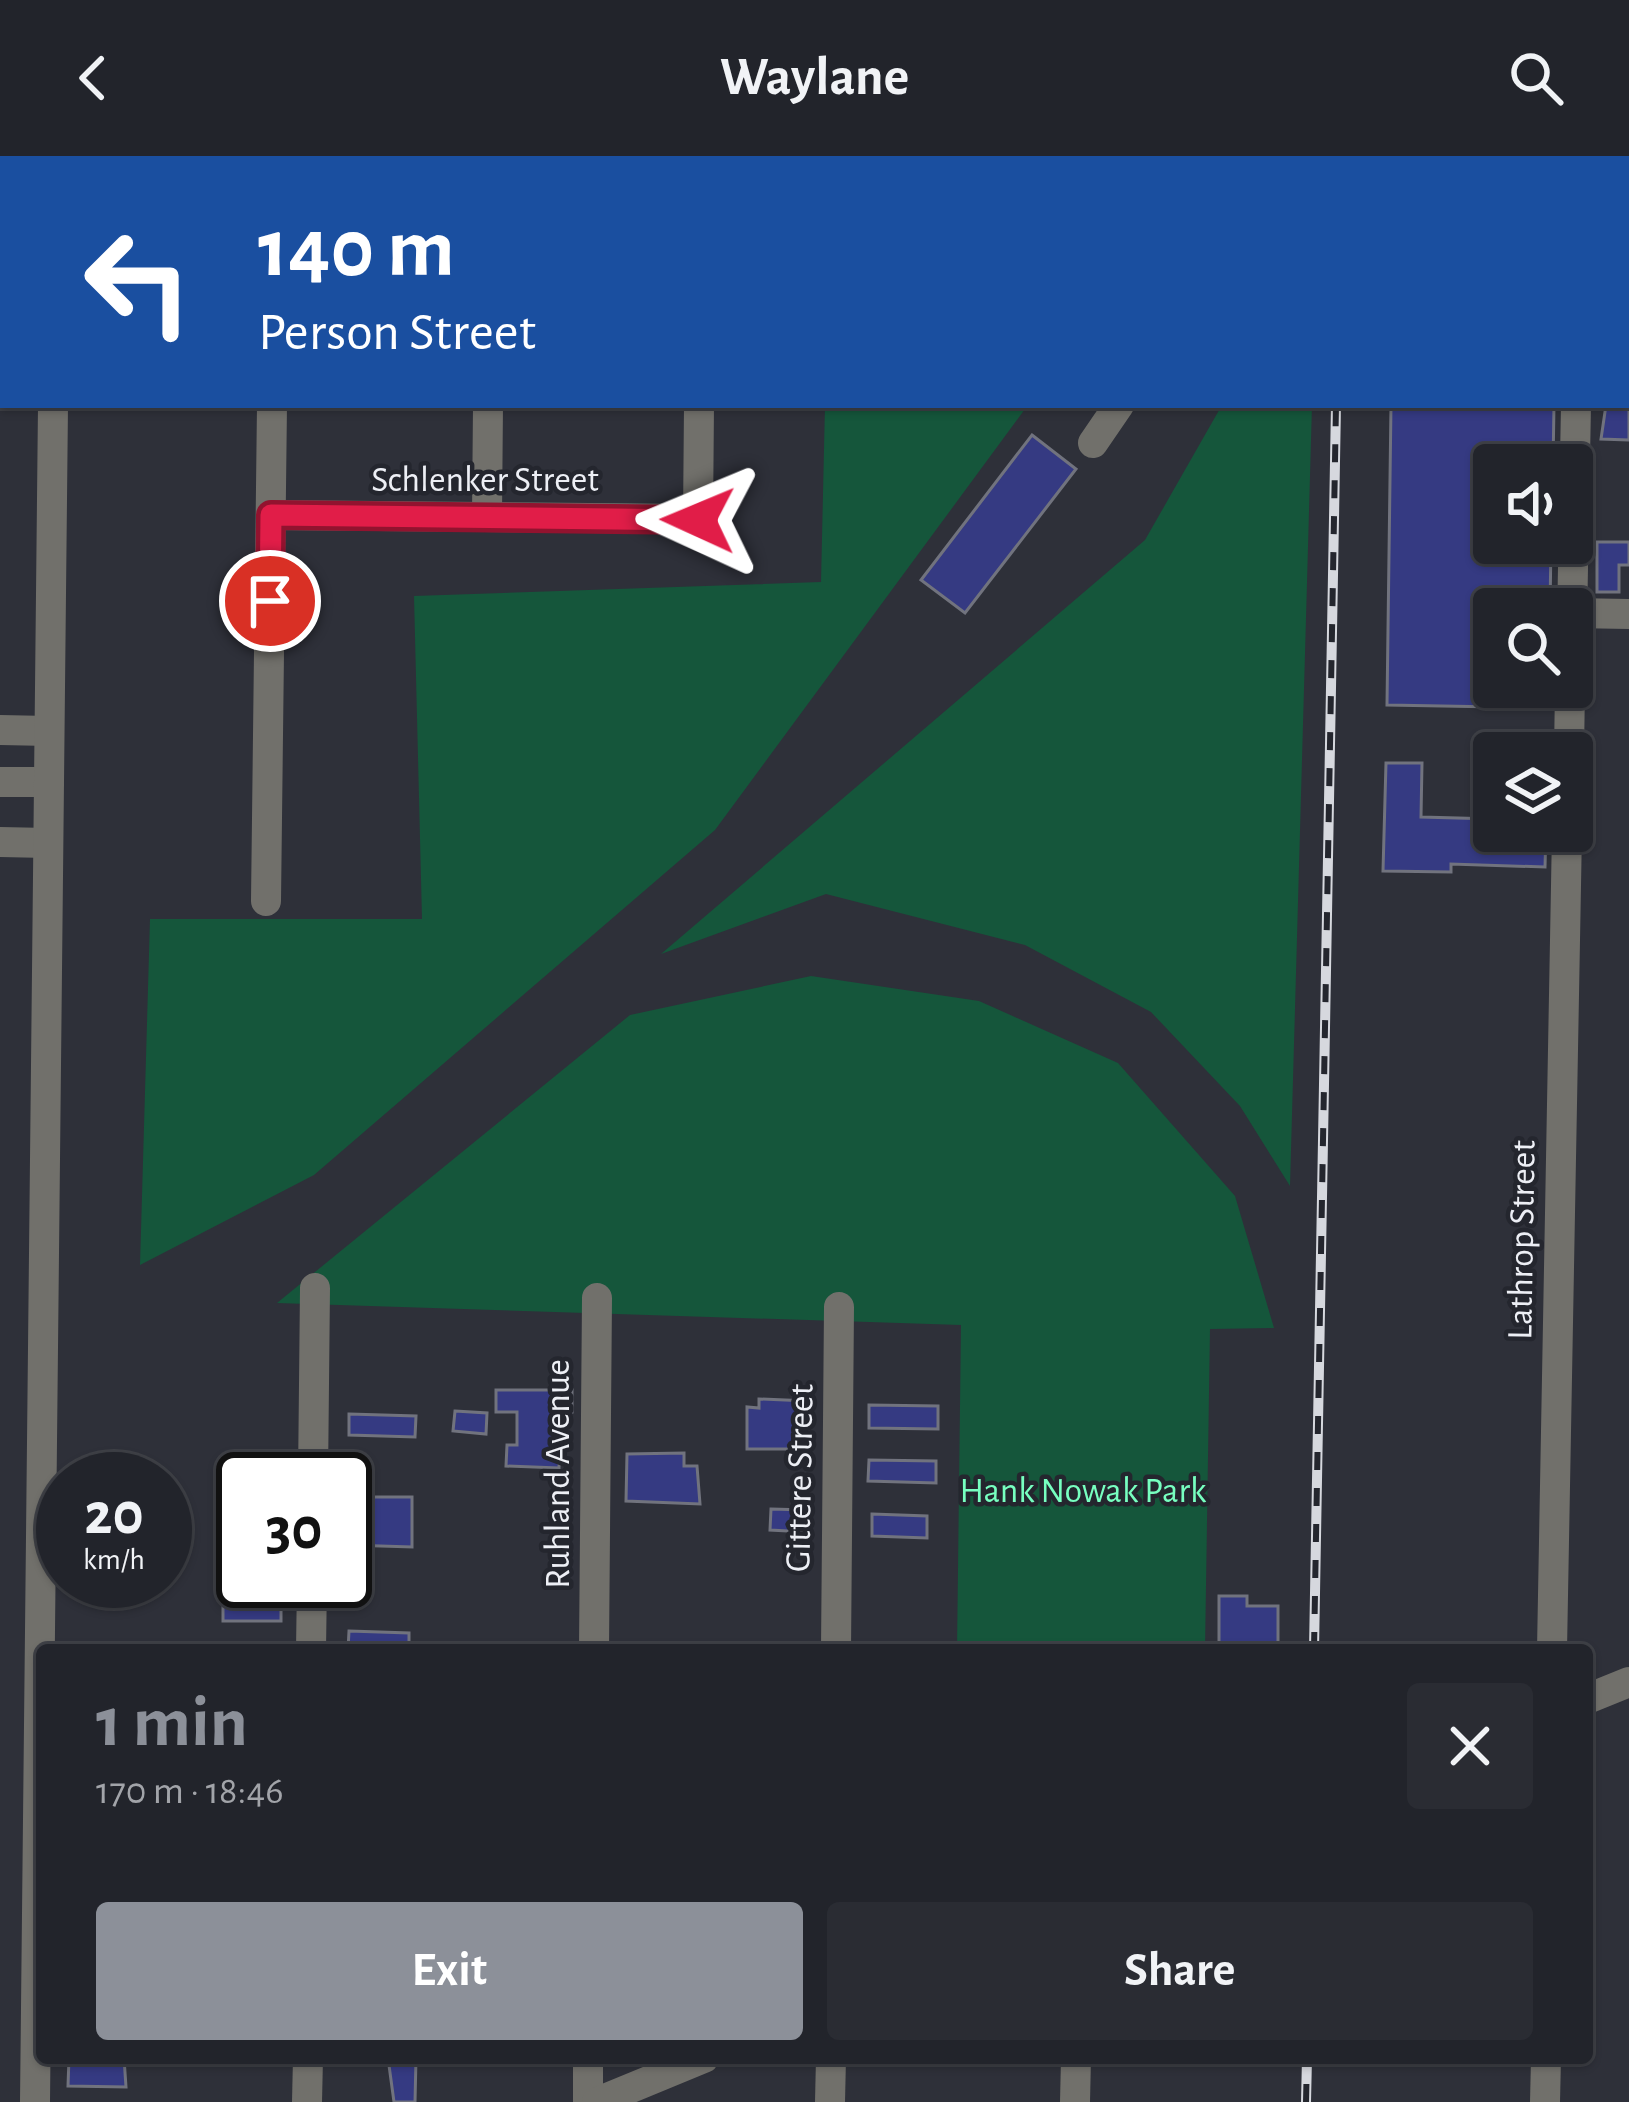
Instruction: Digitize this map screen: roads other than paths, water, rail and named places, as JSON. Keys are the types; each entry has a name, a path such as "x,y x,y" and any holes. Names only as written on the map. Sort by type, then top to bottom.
{"street":[{"path":"39,1644 53,408"},
{"path":"266,901 272,408"},
{"path":"487,516 488,408"},
{"name":"Schlenker Street","path":"271,515 698,520 700,408"},
{"path":"1093,443 1118,408"},
{"path":"1572,588 1576,408"},
{"path":"1593,613 1629,614"},
{"path":"0,730 50,731"},
{"path":"0,782 49,782"},
{"path":"0,842 48,843"},
{"name":"Lathrop Street","path":"1552,1644 1567,852"},
{"path":"313,1452 315,1288"},
{"name":"Ruhland Avenue","path":"594,1644 597,1298"},
{"name":"Gittere Street","path":"836,1644 839,1307"},
{"path":"311,1644 312,1608"},
{"path":"1593,1697 1629,1682"},
{"path":"34,2102 36,1922"},
{"path":"307,2102 308,2064"},
{"path":"587,2102 588,2064"},
{"path":"597,2102 689,2064"},
{"path":"830,2102 831,2064"},
{"path":"1075,2102 1076,2064"},
{"path":"1545,2102 1546,2064"}],"railway":[{"path":"1314,1644 1336,408"},
{"path":"1306,2102 1307,2064"}],"park label":[{"name":"Hank Nowak Park","path":"1083,1489"}]}
